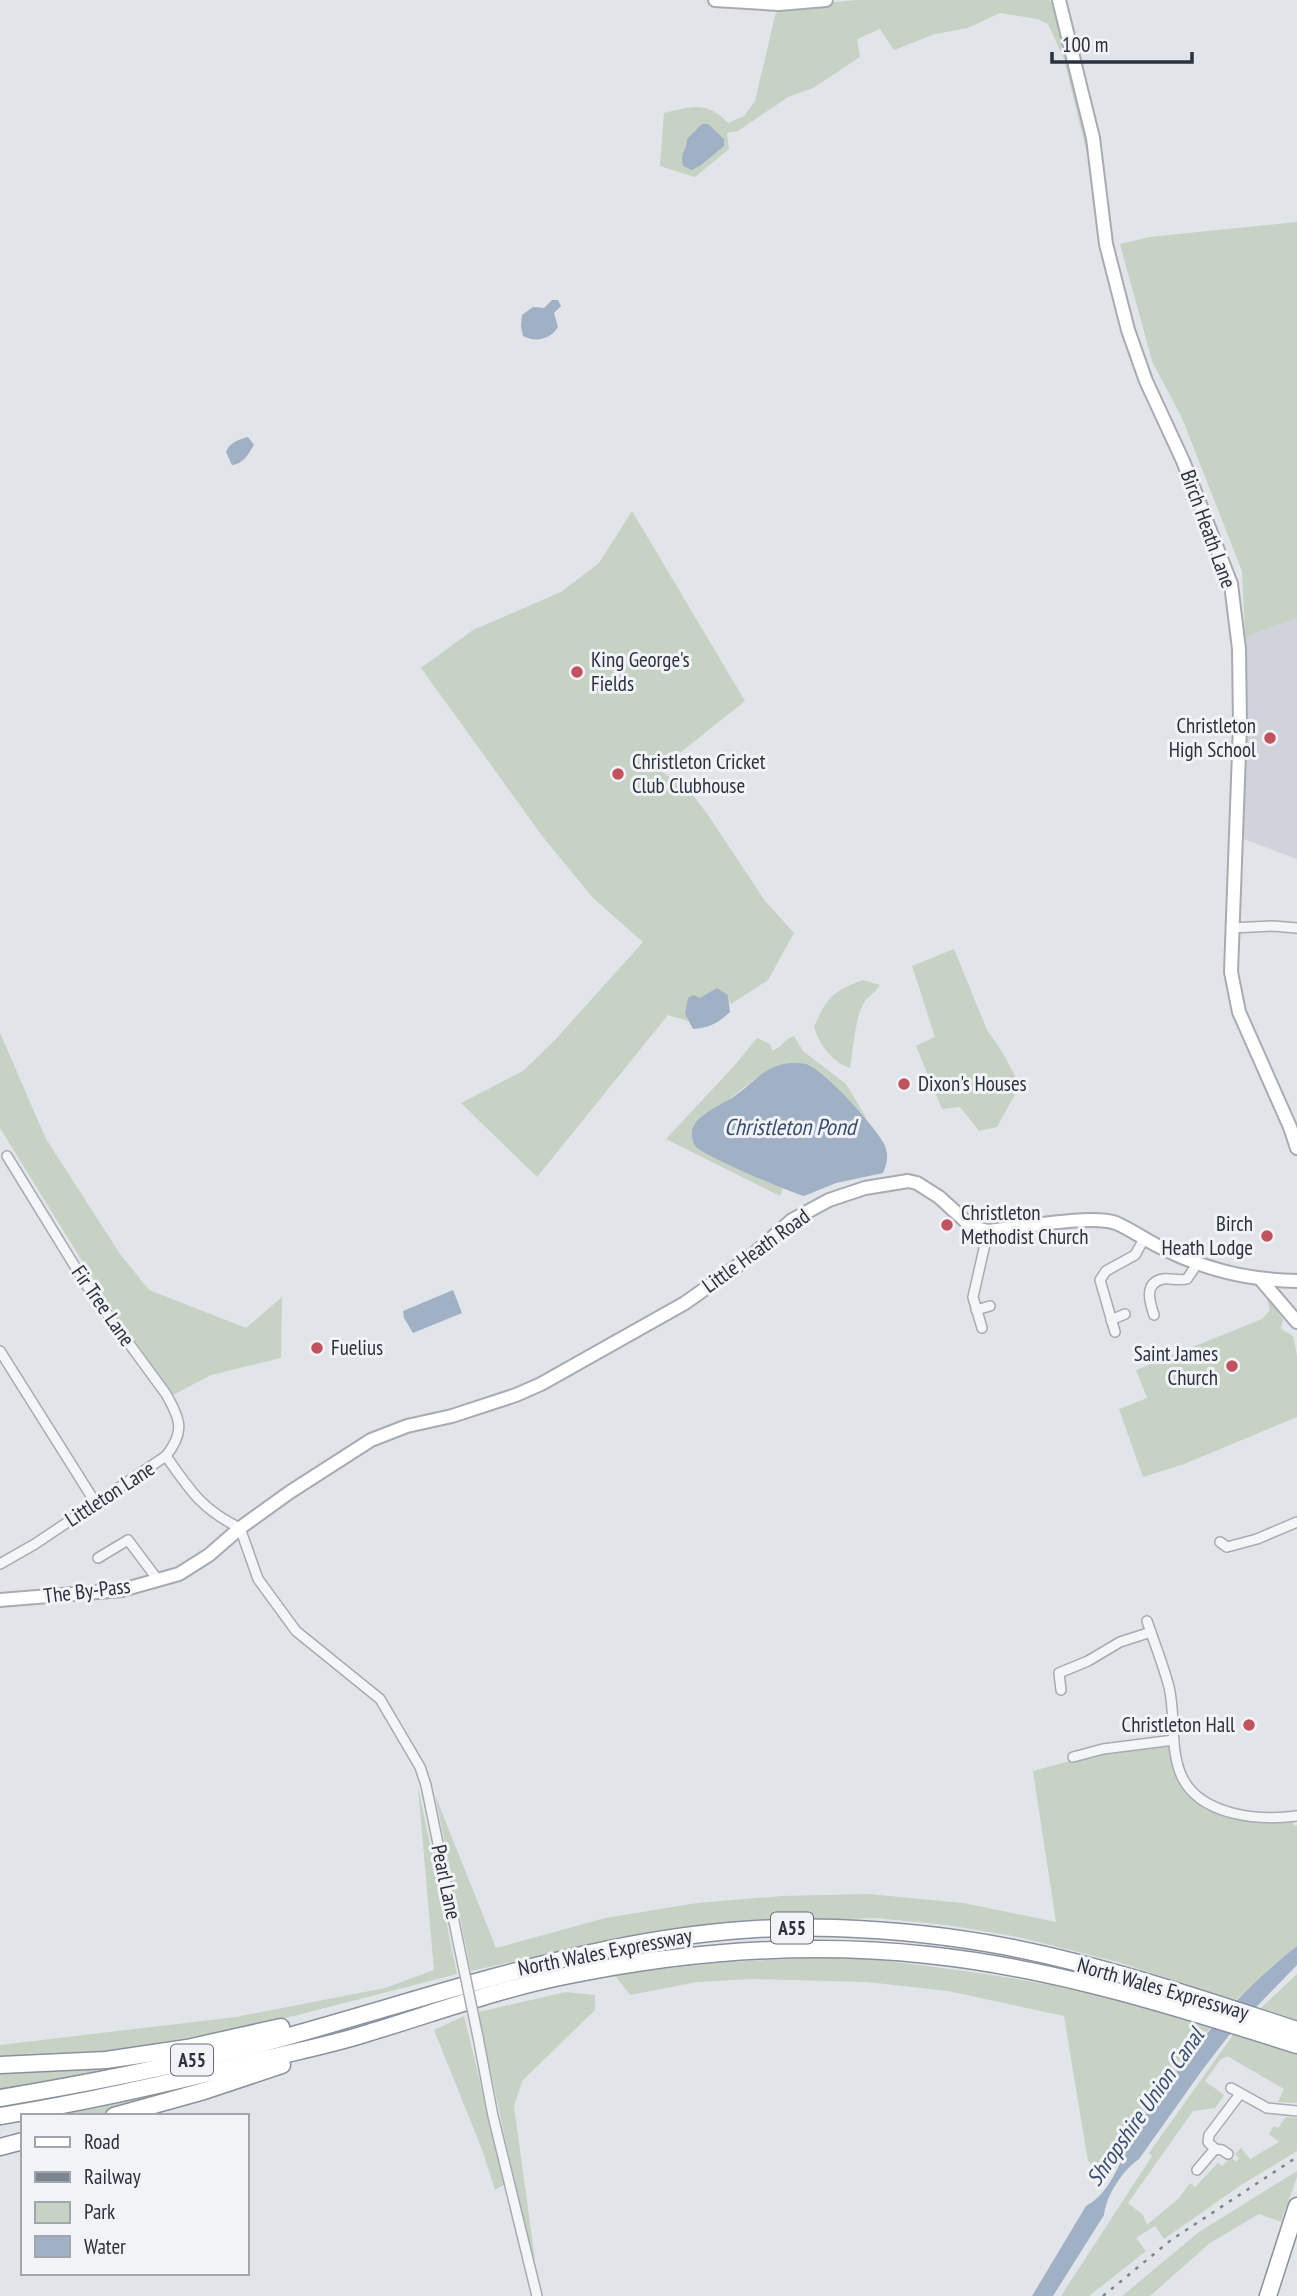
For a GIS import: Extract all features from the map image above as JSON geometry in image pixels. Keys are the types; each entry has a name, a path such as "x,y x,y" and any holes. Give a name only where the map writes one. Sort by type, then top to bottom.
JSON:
{"highway":[{"name":"North Wales Expressway","path":"0,2098 144,2072 250,2046 567,1957 639,1942 763,1929 833,1927 926,1933 1009,1947 1108,1971 1204,2000 1297,2045"},
{"name":"North Wales Expressway","path":"0,2116 184,2080 370,2033 432,2011 567,1975 702,1954 838,1949 929,1955 1013,1968 1104,1988 1193,2013 1264,2027 1297,2029"},
{"path":"0,2065 106,2060 174,2050 320,2018 380,2009"},
{"path":"121,2114 204,2091 370,2033"},
{"path":"0,2147 21,2142"},
{"path":"1268,2296 1297,2206"}],"street":[{"path":"715,0 779,4 826,0"},
{"name":"Birch Heath Lane","path":"1059,0 1093,138 1106,244 1128,330 1146,382 1183,461 1231,584 1239,649 1240,724 1231,972 1239,1012 1297,1148"},
{"path":"1231,928 1297,928"},
{"name":"Fir Tree Lane","path":"7,1156 87,1286 175,1410 179,1425 178,1441 166,1457"},
{"name":"Little Heath Road","path":"240,1528 370,1440 408,1426 452,1416 516,1395 594,1356 685,1303 754,1254 792,1220 829,1200 865,1188 908,1181 932,1192 972,1227 988,1231"},
{"path":"982,1328 973,1297 988,1231 1098,1219 1116,1223 1197,1264 1262,1280 1297,1281"},
{"path":"1115,1332 1100,1280 1106,1271 1135,1255 1144,1239"},
{"path":"1154,1315 1149,1299 1149,1291 1153,1285 1164,1279 1187,1279 1197,1264"},
{"path":"1262,1280 1297,1322"},
{"path":"976,1310 990,1306"},
{"path":"1111,1320 1125,1314"},
{"path":"0,1351 95,1502"},
{"name":"Littleton Lane","path":"0,1564 35,1544 166,1457 195,1497 220,1518 240,1528"},
{"path":"1220,1542 1227,1547 1247,1542 1297,1522"},
{"name":"The By-Pass","path":"0,1600 122,1590 179,1574 209,1555 240,1528"},
{"name":"Pearl Lane","path":"240,1528 258,1579 285,1618 380,1699 420,1767 493,2116 537,2296"},
{"path":"98,1558 128,1540 158,1580"},
{"path":"1147,1620 1169,1688 1174,1740 1182,1776 1200,1797 1213,1805 1265,1818 1297,1816"},
{"path":"1061,1690 1059,1673 1088,1661 1120,1642 1151,1632"},
{"path":"1073,1757 1103,1749 1174,1740"},
{"path":"1231,2088 1268,2108 1297,2111"},
{"path":"1228,2154 1215,2149 1208,2143 1208,2138 1240,2094"},
{"path":"1197,2170 1215,2149"}],"shaded area":[{"name":"Christleton High School","path":"1297,618 1297,859 1241,838 1245,637"}],"green space":[{"path":"857,0 1049,0 1055,5 1079,96 1097,195 1064,59 1048,24 1037,19 1000,13 968,28 935,34 894,50 880,29 857,39 860,57 813,88 788,97 738,131 727,133 729,149 695,177 660,166 664,113 691,107 705,108 728,123 744,116 755,101 777,8"},
{"path":"1297,222 1297,618 1245,637 1242,571 1182,418 1152,361 1120,244 1150,237"},
{"path":"632,511 745,701 657,769 688,789 765,901 794,933 768,980 731,1004 728,995 685,1013 688,1021 668,1015 537,1177 461,1103 523,1071 555,1040 643,942 593,898 543,837 421,668 473,630 561,592 599,563"},
{"path":"954,949 987,1030 1020,1085 997,1127 979,1131 960,1107 942,1109 916,1046 935,1037 912,966"},
{"path":"863,980 880,985 862,1007 850,1068 827,1052 814,1027 832,996"},
{"path":"0,1033 46,1139 120,1254 149,1290 246,1328 282,1297 281,1358 211,1375 173,1395 108,1303 0,1128"},
{"path":"794,1036 803,1051 846,1084 867,1119 843,1096 756,1078 718,1108 705,1113 694,1124 691,1132 693,1142 728,1164 783,1188 780,1196 666,1139 757,1038 770,1044 772,1050"},
{"path":"1266,1296 1283,1319 1281,1329 1293,1336 1297,1356 1297,1417 1184,1464 1143,1477 1119,1409 1147,1398 1136,1370 1262,1319 1270,1310"},
{"path":"1158,1746 1171,1749 1177,1777 1186,1791 1212,1810 1244,1820 1293,1822 1294,1826 1297,1825 1297,1946 1236,2000 1118,1962 1018,1937 947,1925 876,1918 749,1922 622,1937 471,1971 435,1795 496,1948 605,1918 697,1903 782,1896 868,1894 963,1903 1056,1922 1033,1771 1103,1752"},
{"path":"418,1787 457,1974 259,2025 112,2051 0,2057 0,2045 236,2017 385,1988 434,1970"},
{"path":"844,1956 973,1972 1050,1985 1111,1999 1210,2028 1104,2173 1088,2161 1064,2016 948,1991 867,1982 751,1979 697,1982 630,1995 614,1974 728,1962"},
{"path":"1297,1974 1297,2020 1261,2008"},
{"path":"566,1992 595,1995 595,2010 522,2081 514,2106 535,2260 527,2240 478,2012"},
{"path":"464,2016 505,2184 495,2190 483,2152 434,2030"},
{"path":"1233,2035 1297,2054 1297,2103 1278,2102 1284,2089 1227,2056 1220,2060 1205,2081 1224,2095 1223,2097 1215,2108 1193,2111 1128,2203 1143,2215 1147,2225 1179,2198 1190,2183 1195,2187 1218,2163 1222,2166 1231,2157 1236,2162 1239,2158 1235,2154 1241,2148 1250,2159 1279,2142 1269,2134 1274,2126 1278,2128 1286,2117 1297,2118 1297,2151 1241,2185 1164,2239 1155,2226 1136,2238 1146,2251 1089,2296 1061,2296 1152,2156 1149,2153"},
{"path":"160,2057 154,2064 0,2091 0,2072"},
{"path":"198,2082 200,2087 99,2114 54,2114"},
{"path":"1297,2171 1281,2222 1259,2214 1210,2243 1150,2296 1122,2296 1199,2232"}],"water":[{"path":"702,124 708,124 724,139 724,146 692,170 683,166 683,153 687,139"},
{"path":"552,300 558,300 561,306 554,313 558,327 555,331 538,339 523,336 522,315 533,307 544,308"},
{"path":"248,437 254,445 243,461 232,465 226,452 235,442"},
{"path":"717,988 728,995 730,1012 713,1024 693,1029 685,1014 688,998 693,995 700,998"},
{"name":"Christleton Pond","path":"790,1063 806,1064 825,1077 869,1123 883,1142 887,1153 883,1173 836,1183 804,1196 714,1158 696,1147 692,1132 701,1117 773,1067"},
{"path":"453,1290 462,1313 413,1333 403,1311"},
{"path":"1297,1946 1297,1965 1230,2034 1139,2159 1116,2184 1104,2215 1053,2296 1032,2296 1086,2206 1109,2184 1141,2122 1183,2064 1244,1993"}],"railway":[{"path":"1103,2296 1171,2240 1297,2157"}],"place":[{"name":"King George's Fields","path":"577,672"},
{"name":"Christleton High School","path":"1270,738"},
{"name":"Christleton Cricket Club Clubhouse","path":"618,774"},
{"name":"Dixon's Houses","path":"904,1084"},
{"name":"Christleton Methodist Church","path":"947,1225"},
{"name":"Birch Heath Lodge","path":"1267,1236"},
{"name":"Fuelius","path":"317,1348"},
{"name":"Saint James Church","path":"1232,1366"},
{"name":"Christleton Hall","path":"1249,1725"}],"water label":[{"name":"Shropshire Union Canal","path":"1145,2107"}]}
